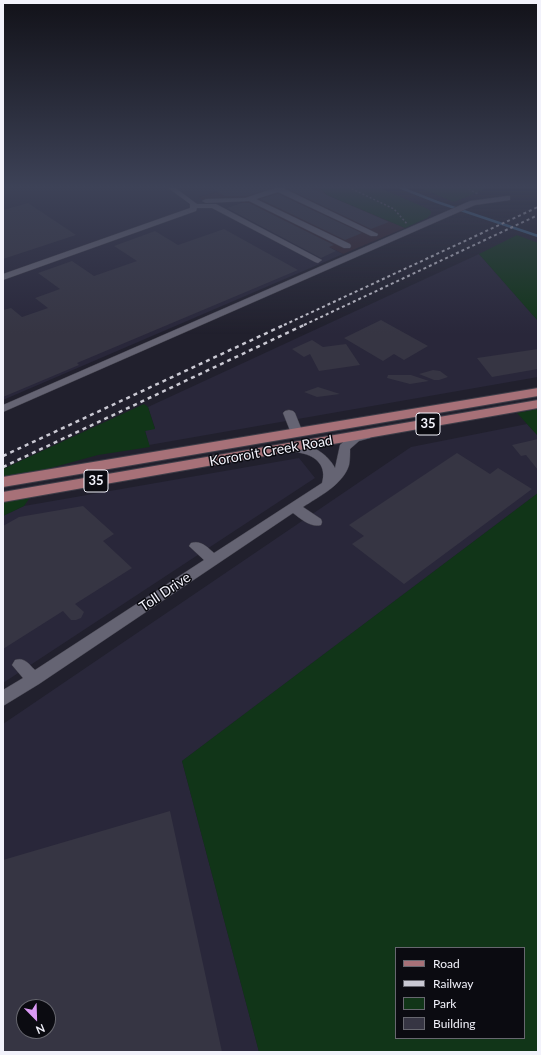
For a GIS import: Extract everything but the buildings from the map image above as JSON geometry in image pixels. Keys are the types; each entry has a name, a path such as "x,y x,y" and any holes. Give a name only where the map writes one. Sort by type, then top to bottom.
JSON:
{"main road":[{"name":"Kororoit Creek Road","path":"3,498 187,459 298,433 538,392"},
{"name":"Kororoit Creek Road","path":"3,482 288,448 538,404"}],"street":[{"path":"3,277 120,236"},
{"path":"272,236 318,260"},
{"path":"327,236 347,246"},
{"path":"3,409 395,236"},
{"path":"288,413 298,433"},
{"name":"Toll Drive","path":"3,699 327,485 340,471 343,464 343,452 348,443 355,438 374,433"},
{"path":"288,448 304,448 322,458 327,464 330,474 327,485"},
{"path":"293,507 316,522"},
{"path":"196,546 213,560"},
{"path":"20,665 34,679"}],"shaded area":[{"path":"3,236 308,236 343,254 3,400"},
{"path":"308,236 385,236 343,254"},
{"path":"479,254 538,321 538,377 149,445 145,430 155,428 148,407"},
{"path":"527,424 538,436 538,493 182,761 259,1052 3,1052 3,724 411,447"},
{"path":"299,458 315,478 3,683 3,516 24,506"}],"green space":[{"path":"515,236 520,236 538,243 538,321 479,254"},
{"path":"144,404 148,407 155,429 145,431 150,447 98,455 47,469 3,476 3,469"},
{"path":"538,409 538,436 517,413"},
{"path":"538,493 538,1052 259,1052 182,761"},
{"path":"31,496 24,506 3,516 3,501"}],"railway":[{"path":"284,325 475,236"},
{"path":"304,325 493,236"},
{"path":"3,456 286,324"},
{"path":"3,467 306,324"}]}
